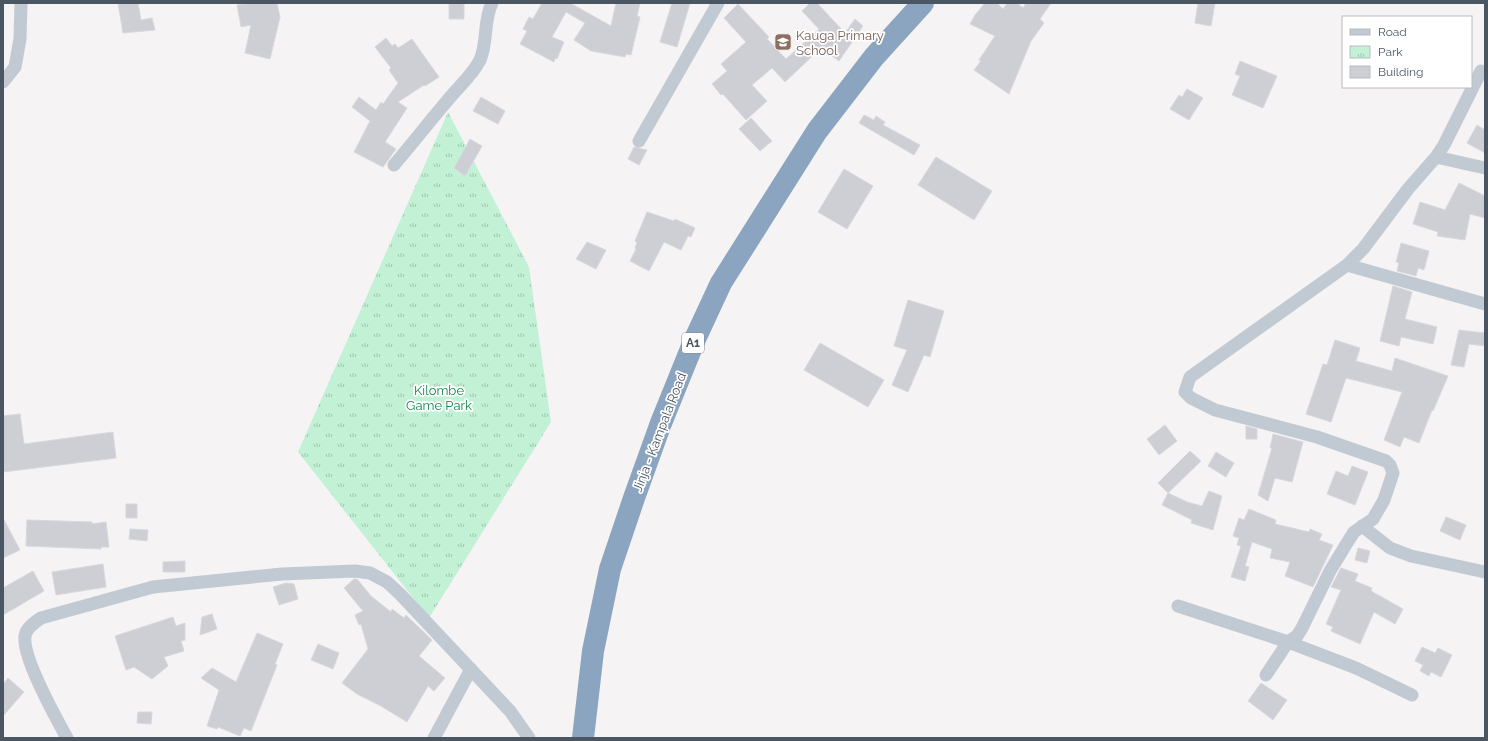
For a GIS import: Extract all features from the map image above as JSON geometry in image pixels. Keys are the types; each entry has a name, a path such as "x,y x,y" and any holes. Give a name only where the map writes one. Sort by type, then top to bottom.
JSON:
{"highway":[{"name":"Jinja - Kampala Road","path":"583,738 594,651 610,569 661,423 695,339 718,290 817,131 874,57 923,3"}],"street":[{"path":"3,82 15,67 20,39 21,3"},
{"path":"394,165 448,99 470,76 479,62 483,52 485,25 492,3"},
{"path":"639,141 718,3"},
{"path":"1266,675 1288,642 1296,636 1302,628 1330,571 1354,532 1373,519 1384,500 1393,472 1390,465 1386,461 1317,437 1215,410 1191,398 1186,392 1190,377 1347,265 1362,249 1408,189 1436,157 1444,145 1481,71"},
{"path":"1436,157 1485,168"},
{"path":"1347,265 1485,304"},
{"path":"1362,526 1390,548 1412,556 1485,572"},
{"path":"67,738 44,697 26,647 25,635 30,627 41,618 153,587 282,574 354,571 370,573 391,586 472,669 510,711 529,738"},
{"path":"1178,606 1288,642 1356,668 1412,695"},
{"path":"434,738 472,669"}],"green space":[{"name":"Kilombe Game Park","path":"448,112 529,267 551,422 429,618 298,452"}],"building":[{"path":"118,3 138,3 141,20 152,18 155,30 123,33"},
{"path":"251,3 277,3 280,17 270,59 245,53 251,25 241,27 237,5"},
{"path":"449,3 464,3 464,19 449,19"},
{"path":"542,3 570,3 611,26 616,3 640,3 637,16 640,17 631,55 626,54 625,57 591,51 574,40 585,23 566,12 552,37 564,42 557,59 555,58 554,62 520,44 527,31 523,29 529,17 533,19"},
{"path":"672,3 690,3 677,47 660,42"},
{"path":"810,3 817,3 845,33 855,19 863,26 839,61 821,48 785,82 772,68 752,85 767,101 746,120 712,84 727,71 721,64 746,42 724,18 738,4 769,37 767,39 786,59 819,29 802,11"},
{"path":"985,3 997,3 1003,9 1007,3 1017,3 1023,8 1026,3 1051,3 1040,19 1044,23 1031,41 1009,94 974,70 981,61 979,60 995,36 970,24"},
{"path":"1198,3 1215,3 1211,26 1195,23"},
{"path":"386,38 392,46 395,44 398,48 412,39 439,77 398,102 407,108 385,142 396,149 383,167 354,152 370,121 352,107 359,97 376,110 381,102 383,104 398,83 389,70 391,68 375,47"},
{"path":"1240,61 1277,76 1263,108 1232,95 1240,76 1235,74"},
{"path":"1187,89 1203,98 1189,120 1170,109 1179,95 1182,97"},
{"path":"481,97 505,111 498,124 473,111"},
{"path":"864,115 874,120 876,116 885,122 883,125 920,145 914,155 859,123"},
{"path":"751,118 772,141 760,151 739,129"},
{"path":"1477,125 1485,130 1485,153 1467,143"},
{"path":"470,139 482,146 465,176 454,168"},
{"path":"634,147 647,150 639,165 628,159"},
{"path":"936,157 992,191 974,220 918,185"},
{"path":"844,169 873,186 847,229 818,212"},
{"path":"1459,183 1485,196 1485,218 1470,214 1465,240 1437,236 1438,232 1413,224 1420,202 1445,210"},
{"path":"647,212 674,221 675,219 695,228 691,237 688,236 681,250 664,242 649,271 630,261 636,249 637,242 635,241"},
{"path":"587,242 606,250 596,269 576,259"},
{"path":"1401,243 1429,251 1424,270 1418,268 1416,276 1397,271 1399,263 1396,262"},
{"path":"1393,286 1412,292 1405,319 1437,327 1433,344 1401,337 1399,346 1380,341"},
{"path":"908,300 944,311 930,357 924,355 908,392 892,385 907,350 894,346"},
{"path":"1459,330 1485,333 1485,346 1469,344 1464,367 1451,365"},
{"path":"1335,340 1360,348 1356,361 1392,371 1395,358 1448,376 1419,443 1404,437 1400,447 1384,440 1402,392 1346,378 1331,422 1306,414 1323,364 1327,365"},
{"path":"820,343 884,380 868,407 804,370"},
{"path":"20,414 24,444 113,432 116,458 3,472 3,416"},
{"path":"1165,425 1177,441 1159,455 1147,439"},
{"path":"1246,426 1257,429 1257,439 1246,439"},
{"path":"1273,434 1303,442 1292,482 1275,478 1268,501 1258,495 1272,448 1270,448"},
{"path":"1190,451 1201,461 1168,493 1158,483"},
{"path":"1216,452 1234,463 1226,477 1208,466"},
{"path":"1352,466 1368,472 1355,505 1327,494 1336,471 1348,476"},
{"path":"1209,491 1222,496 1213,530 1191,523 1192,520 1162,505 1168,493 1187,502 1202,506"},
{"path":"126,504 137,504 137,518 126,518"},
{"path":"1249,509 1276,520 1275,524 1309,532 1310,529 1322,534 1319,540 1333,545 1313,587 1285,576 1290,562 1270,558 1272,549 1252,542 1245,566 1249,567 1245,581 1231,577 1241,546 1237,545 1239,538 1233,536 1239,518 1244,520"},
{"path":"1446,517 1466,525 1460,540 1440,531"},
{"path":"3,518 20,550 3,558"},
{"path":"27,520 92,522 92,524 106,522 109,547 101,547 101,549 26,546"},
{"path":"130,529 148,530 147,541 129,539"},
{"path":"1358,548 1370,551 1367,563 1355,560"},
{"path":"185,561 185,572 163,572 163,562"},
{"path":"103,564 106,587 56,595 52,572"},
{"path":"1341,568 1358,574 1355,581 1372,588 1371,591 1403,609 1395,624 1374,612 1360,644 1331,631 1333,627 1326,624 1341,590 1331,587"},
{"path":"33,571 44,591 3,615 3,588"},
{"path":"354,579 357,579 371,596 391,612 392,609 404,618 406,615 432,640 419,656 445,678 434,691 428,686 407,722 381,706 357,694 342,683 368,649 361,624 359,625 355,615 363,611 344,588"},
{"path":"286,583 294,584 298,599 279,605 273,587"},
{"path":"212,614 217,629 200,635 202,617"},
{"path":"173,617 176,626 185,623 185,640 181,641 184,651 164,657 168,666 152,679 134,667 126,670 115,636"},
{"path":"257,633 283,644 275,664 277,665 251,731 244,728 240,736 218,727 217,729 207,726 219,690 201,678 212,668 236,682"},
{"path":"318,644 339,653 333,669 311,660"},
{"path":"1422,647 1435,653 1438,648 1452,655 1441,677 1431,672 1429,676 1420,671 1423,665 1415,661"},
{"path":"8,678 24,692 3,716 3,684"},
{"path":"1261,683 1287,700 1273,720 1248,701"},
{"path":"138,712 152,712 151,724 137,723"}],"place":[{"name":"Kauga Primary School","path":"783,42"}]}
